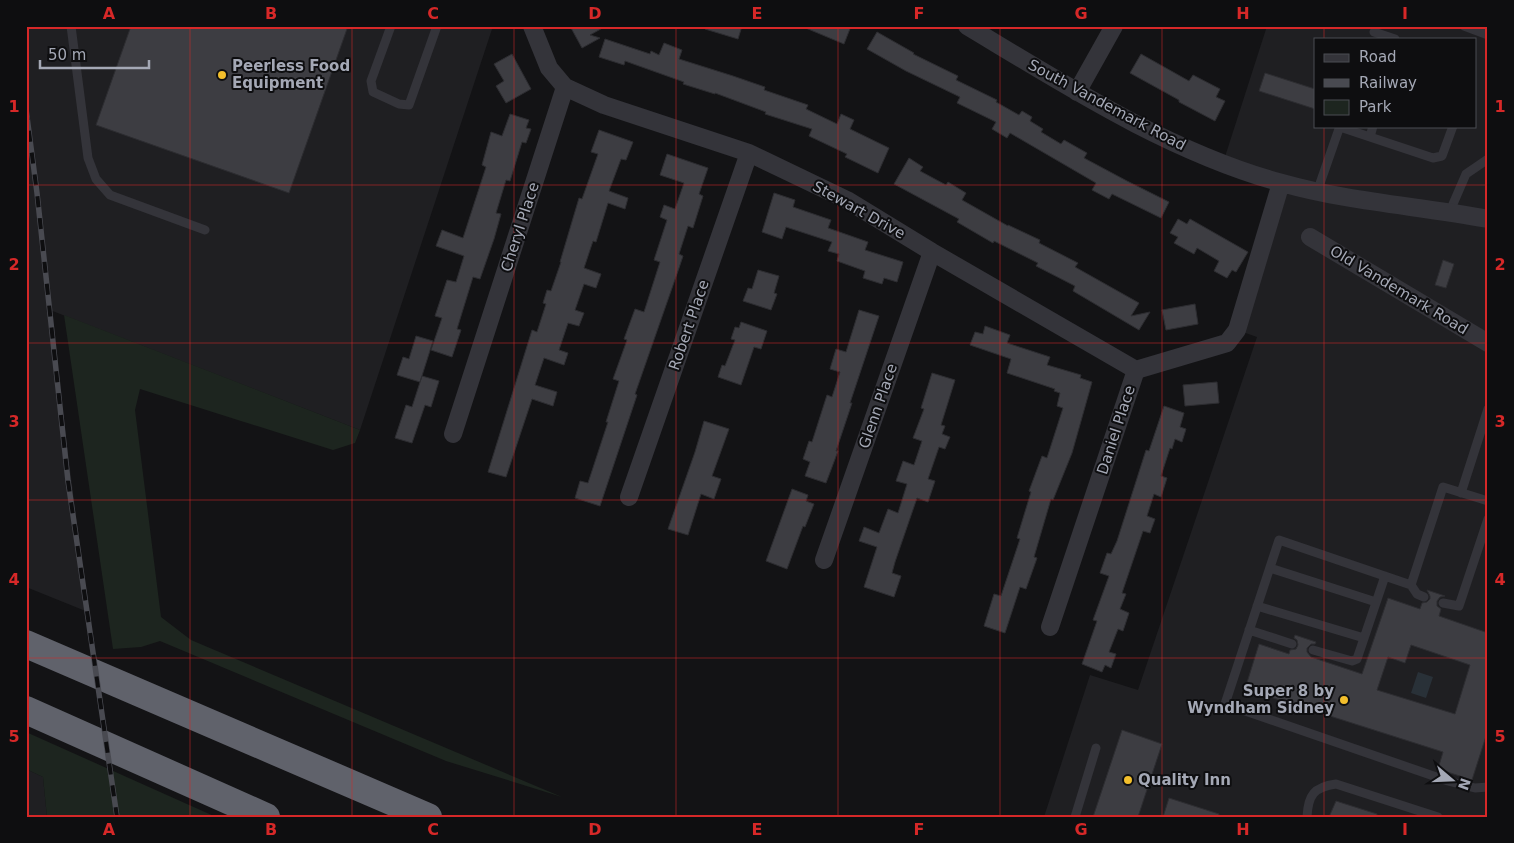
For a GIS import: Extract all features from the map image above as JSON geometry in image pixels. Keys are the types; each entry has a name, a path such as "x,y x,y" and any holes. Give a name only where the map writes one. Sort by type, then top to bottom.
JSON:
{"highway":[{"path":"38,649 428,817"},
{"path":"26,710 266,817"}],"street":[{"path":"532,26 549,68 565,87"},
{"name":"South Vandemark Road","path":"967,26 1076,92 1208,157 1281,183 1339,197 1450,211 1488,219"},
{"path":"1076,92 1114,26"},
{"name":"Stewart Drive","path":"565,87 604,105 749,153 847,200 932,252 1136,370"},
{"name":"Cheryl Place","path":"453,434 565,87"},
{"name":"Robert Place","path":"629,497 749,153"},
{"name":"Daniel Place","path":"1050,627 1136,370 1227,343 1237,330 1281,183"},
{"name":"Old Vandemark Road","path":"1310,237 1488,343"},
{"name":"Glenn Place","path":"824,560 932,252"}],"lane":[{"path":"71,26 88,158 96,179 110,194 205,230"},
{"path":"391,26 372,81 373,92 398,104 409,105 437,26"},
{"path":"1464,26 1488,35"},
{"path":"1374,32 1392,38"},
{"path":"1317,192 1340,128"},
{"path":"1343,128 1433,158 1442,156 1452,128"},
{"path":"1370,137 1372,128"},
{"path":"1450,211 1466,174 1488,159"},
{"path":"1461,493 1488,408"},
{"path":"1411,585 1443,487 1488,501"},
{"path":"1443,604 1459,606 1488,519"},
{"path":"1424,597 1417,594 1411,585 1279,540 1225,704 1448,781 1475,788 1488,787"},
{"path":"1270,568 1376,602"},
{"path":"1314,650 1352,661 1357,659 1386,576"},
{"path":"1257,606 1364,638"},
{"path":"1250,630 1292,644"},
{"path":"1076,817 1096,748"},
{"path":"1307,817 1308,804 1314,792 1322,786 1336,784 1435,816"}],"shaded area":[{"path":"26,26 493,26 360,430 50,310 88,612 26,587"},
{"path":"1267,26 1488,26 1488,817 1044,817 1090,675 1138,690 1257,337 1237,330 1281,183 1223,163"},
{"path":"1418,672 1433,677 1426,698 1411,693"},
{"path":"26,769 43,777 47,817 26,817"}],"green space":[{"path":"64,315 360,430 355,443 333,450 140,389 135,410 161,617 191,640 562,797 446,761 160,641 141,647 113,649"},
{"path":"26,732 216,817 47,817 43,777 26,769"}],"building":[{"name":"Peerless Food Equipment","path":"131,26 348,26 289,193 96,125"},
{"path":"570,26 606,26 590,35 600,38 582,48"},
{"path":"705,26 742,26 738,39 705,29"},
{"path":"801,26 851,26 844,44"},
{"path":"877,32 913,54 958,76 956,80 997,100 996,102 1019,115 1022,111 1032,117 1030,121 1043,129 1041,132 1061,144 1064,140 1087,153 1084,158 1169,202 1161,218 1112,194 1109,199 1092,190 1096,183 1010,133 1007,138 992,129 996,122 957,103 960,97 906,71 867,49"},
{"path":"605,39 650,54 651,51 659,55 664,43 682,50 679,59 765,87 764,90 808,105 806,109 837,124 841,114 854,120 850,129 889,148 878,173 845,157 847,154 809,136 812,129 765,114 766,112 715,93 683,84 684,82 625,61 624,65 599,57"},
{"path":"512,54 531,89 506,103 496,86 504,81 494,64"},
{"path":"1141,54 1189,81 1193,75 1220,89 1216,97 1225,101 1215,121 1130,73"},
{"path":"1265,73 1314,89 1314,109 1259,91"},
{"path":"510,114 529,120 526,128 531,129 526,143 522,142 510,181 506,180 496,213 501,214 494,239 480,279 473,277 457,329 461,330 452,357 431,350 442,318 435,316 447,280 456,282 464,256 436,246 442,230 463,238 486,167 482,165 491,132 502,136"},
{"path":"599,130 633,142 626,160 621,159 609,191 628,198 625,209 608,203 596,242 593,241 584,268 601,274 596,288 584,284 575,310 584,313 579,326 568,323 559,350 568,353 564,365 544,358 535,385 557,392 553,406 532,399 506,477 488,472 532,330 537,332 546,304 543,303 547,290 551,291 579,198 582,199 598,154 591,152"},
{"path":"667,154 708,168 699,194 703,196 693,228 688,226 679,254 683,256 635,394 637,395 600,506 575,498 580,481 588,483 608,422 606,422 619,381 613,379 627,340 624,339 635,309 644,312 660,262 654,260 667,220 660,217 664,205 675,209 684,183 660,175"},
{"path":"909,158 923,167 920,171 946,185 948,182 966,193 962,200 1008,226 1040,240 1039,243 1078,263 1075,267 1139,303 1131,316 1150,312 1139,330 1073,291 1075,286 1036,266 1038,263 994,241 993,243 957,222 959,219 894,184"},
{"path":"774,193 795,200 793,207 831,220 828,228 868,242 865,250 903,262 897,282 884,278 882,284 863,278 865,271 837,261 839,254 828,251 832,242 786,227 782,239 762,232"},
{"path":"1178,219 1187,224 1190,219 1248,252 1236,272 1232,270 1227,278 1214,271 1219,261 1197,248 1194,254 1174,243 1178,237 1170,233"},
{"path":"1443,260 1454,264 1446,288 1435,285"},
{"path":"758,270 779,276 774,293 777,294 771,310 743,301 748,288 752,289"},
{"path":"1195,304 1198,324 1166,330 1162,310"},
{"path":"859,310 879,316 850,403 852,403 836,451 838,451 826,483 805,476 810,462 803,459 809,441 812,442 827,395 832,397 840,372 830,369 836,349 846,352"},
{"path":"741,322 767,331 761,349 754,347 741,385 718,377 722,365 725,366 735,340 731,339 735,327 739,328"},
{"path":"985,326 1010,335 1007,343 1050,357 1047,365 1081,375 1080,378 1092,382 1072,453 1053,500 1051,499 1034,557 1037,558 1026,589 1020,587 1005,633 984,626 994,594 1001,596 1020,539 1017,538 1031,492 1029,491 1042,456 1047,458 1063,408 1057,406 1060,393 1054,391 1055,389 1007,373 1011,359 970,345 975,332 983,334"},
{"path":"416,336 433,341 420,382 397,375 403,357 409,359"},
{"path":"932,373 955,380 941,425 945,426 942,434 950,437 945,449 939,447 928,479 935,481 928,502 917,498 892,573 901,576 894,597 864,587 877,547 859,541 864,527 879,533 888,509 898,513 907,484 896,481 903,461 914,465 922,441 913,438 924,409 921,408"},
{"path":"422,376 439,381 431,407 425,405 412,443 395,438 406,405 412,407"},
{"path":"1217,382 1219,403 1185,406 1183,385"},
{"path":"1164,406 1184,413 1180,427 1186,429 1182,442 1175,439 1172,449 1170,448 1161,476 1167,478 1161,497 1154,494 1147,516 1155,519 1150,533 1143,531 1122,593 1126,594 1120,609 1129,613 1123,631 1118,629 1109,652 1116,654 1111,668 1105,665 1102,672 1082,664 1097,621 1093,620 1109,576 1100,573 1107,553 1111,554 1117,541 1146,450 1149,451"},
{"path":"704,421 729,429 712,476 721,479 714,499 701,494 688,535 668,529"},
{"path":"792,489 808,495 806,501 814,504 805,527 803,526 787,569 766,561"},
{"path":"1427,590 1445,596 1440,597 1437,601 1437,606 1441,609 1439,616 1488,633 1488,730 1472,780 1438,769 1443,752 1245,689 1259,644 1289,654 1290,650 1296,649 1298,645 1297,640 1294,638 1295,635 1316,642 1307,648 1307,652 1311,657 1362,674 1388,598 1420,609 1422,603 1427,602 1430,596","holes":["1411,645 1470,665 1455,714 1377,690 1388,657 1405,663"]},
{"name":"Quality Inn","path":"1122,730 1162,744 1138,817 1093,817"},
{"name":"Quality Inn","path":"1169,798 1219,814 1219,817 1163,817"},
{"path":"1336,801 1377,814 1377,817 1329,817"}],"railway":[{"path":"26,109 37,193 68,481 117,817"}],"place":[{"name":"Peerless Food Equipment","path":"222,75"},
{"name":"Super 8 by Wyndham Sidney","path":"1344,700"},
{"name":"Quality Inn","path":"1128,780"}]}
